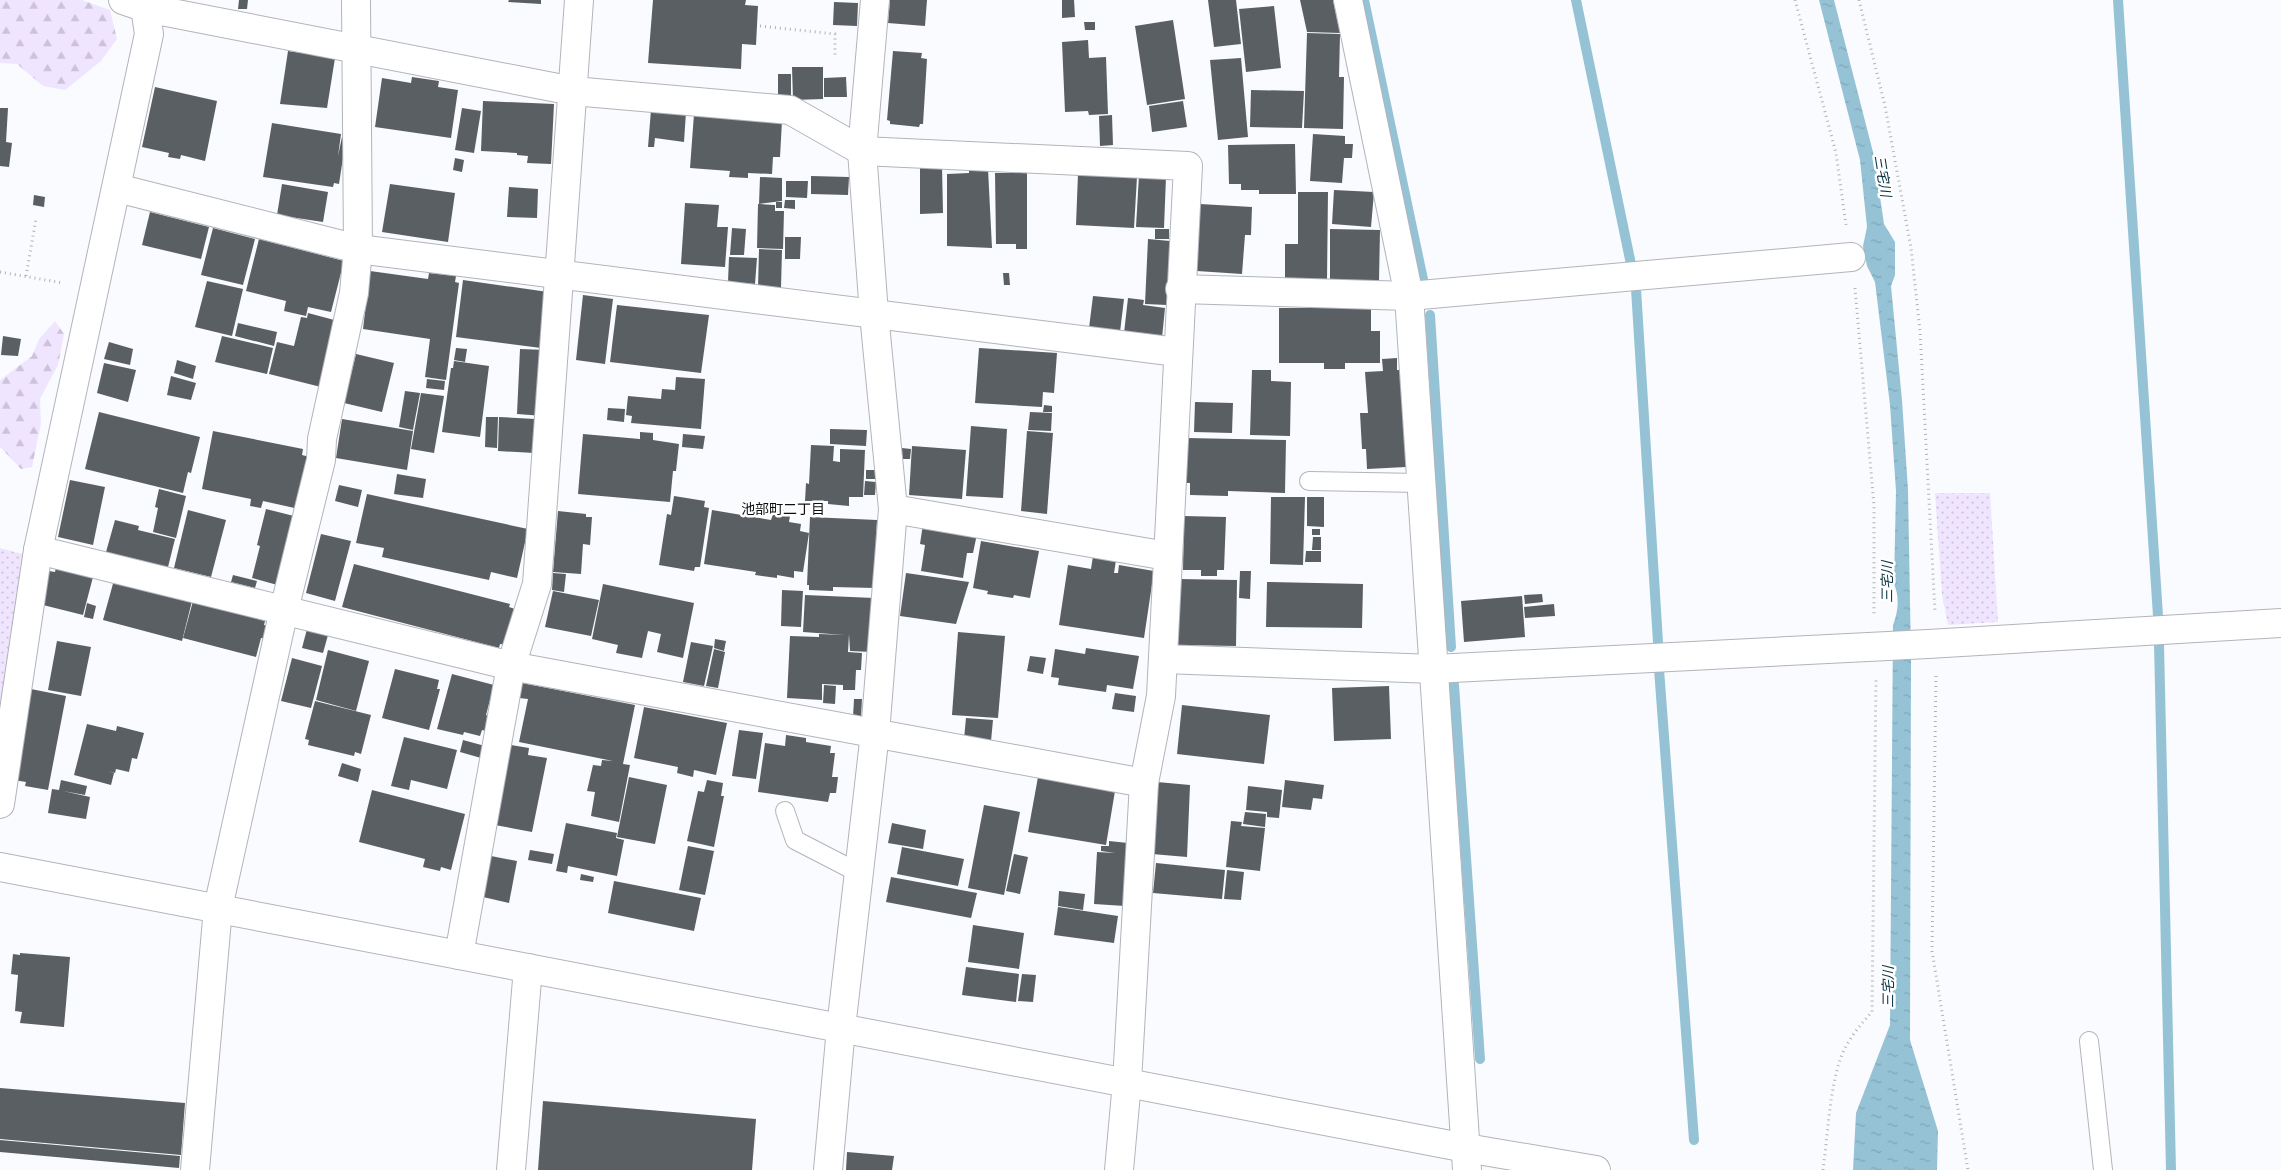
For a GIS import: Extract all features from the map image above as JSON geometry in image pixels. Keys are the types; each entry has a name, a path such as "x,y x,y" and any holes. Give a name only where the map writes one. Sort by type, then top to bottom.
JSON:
{"street":[{"path":"195,1170 218,908 284,610 321,460 322,439 354,293 358,250 356,0"},
{"path":"459,955 511,666 537,584 561,275 579,0"},
{"path":"828,1170 841,1028 875,733 893,509 874,314 862,151 875,0"},
{"path":"1348,0 1409,296 1467,1159"},
{"path":"138,3 573,92 790,110 862,151 1188,166 1180,289 1161,696 1144,783 1127,1082 1119,1170"},
{"path":"0,804 38,550 149,34 138,3"},
{"path":"116,188 358,250 1177,352"},
{"path":"1180,289 1409,296 1851,256"},
{"path":"893,509 1167,556"},
{"path":"38,550 511,666 1144,783"},
{"path":"1163,659 1434,669 1932,644 2281,623"},
{"path":"0,867 1127,1082 1467,1159 1530,1170"},
{"path":"511,1170 528,968"},
{"path":"1467,1159 1596,1170"}],"lane":[{"path":"1309,482 1421,483"},
{"path":"785,811 795,840 859,873"},
{"path":"2089,1041 2103,1170"}],"path":[{"path":"1795,0 1836,153 1851,256 1862,355 1874,506 1876,674 1872,1012 1858,1026 1840,1059 1823,1170"},
{"path":"1859,0 1885,106 1911,248 1920,330 1932,644 1932,951 1968,1170"},
{"path":"760,26 835,34 835,60"},
{"path":"26,276 36,220"},
{"path":"0,272 95,288"}],"green space":[{"path":"0,0 82,0 110,10 117,39 101,61 65,90 43,86 17,64 0,63"},
{"path":"55,321 64,334 58,365 40,399 41,423 32,467 21,469 0,447 0,380 32,356 39,339"},
{"path":"1935,493 1990,493 1998,622 1948,625 1942,595"},
{"path":"0,548 27,555 0,719"}],"water":[{"path":"1819,0 1834,0 1874,156 1884,224 1895,242 1895,275 1891,286 1908,490 1911,657 1910,1040 1938,1131 1937,1170 1853,1170 1856,1113 1890,1025 1893,625 1898,605 1894,584 1896,491 1890,405 1875,282 1867,266 1863,246 1867,227 1860,160"}],"building":[{"path":"239,0 248,0 247,9 238,9"},
{"path":"509,0 541,0 541,4 508,2"},
{"path":"653,0 746,0 745,5 758,6 756,45 742,44 741,69 648,63"},
{"path":"890,0 927,0 925,26 888,23"},
{"path":"1062,0 1074,0 1075,17 1062,18"},
{"path":"1208,0 1236,0 1241,44 1214,47"},
{"path":"1300,0 1333,0 1340,33 1307,32"},
{"path":"834,2 858,3 857,26 833,25"},
{"path":"1274,6 1281,68 1246,72 1239,9"},
{"path":"1173,20 1185,99 1147,105 1135,26"},
{"path":"1084,22 1095,22 1095,30 1085,30"},
{"path":"1307,33 1340,34 1339,77 1344,77 1343,129 1304,128"},
{"path":"1088,40 1089,58 1106,57 1108,114 1089,115 1088,111 1065,112 1062,42"},
{"path":"288,51 335,58 327,108 280,104"},
{"path":"893,51 922,53 921,58 927,59 923,124 920,124 919,127 890,124 890,121 887,120"},
{"path":"1241,58 1248,137 1218,140 1210,60"},
{"path":"792,67 823,67 823,99 793,100"},
{"path":"778,74 791,74 791,97 778,97"},
{"path":"412,77 439,81 438,87 458,90 451,138 375,127 382,78 411,83"},
{"path":"846,77 847,97 824,97 824,78"},
{"path":"155,87 217,101 205,161 181,155 180,159 168,157 169,153 142,147"},
{"path":"1251,90 1304,91 1302,128 1250,127"},
{"path":"483,101 554,104 551,164 527,163 528,156 517,155 517,153 481,151"},
{"path":"1183,101 1187,127 1152,132 1149,106"},
{"path":"0,108 8,108 6,142 12,143 9,167 0,166"},
{"path":"462,108 481,111 474,153 455,150"},
{"path":"651,110 686,112 684,142 655,138 654,147 648,147"},
{"path":"694,114 782,121 780,157 773,157 772,174 748,173 748,178 729,177 730,171 690,168"},
{"path":"1112,115 1113,145 1100,146 1099,116"},
{"path":"272,123 341,134 338,156 342,137 346,138 339,184 334,183 333,187 263,177"},
{"path":"1313,134 1345,136 1345,144 1353,144 1352,158 1344,158 1342,183 1310,181"},
{"path":"1295,144 1296,194 1259,194 1259,190 1241,190 1241,184 1229,184 1228,145"},
{"path":"455,158 464,160 462,172 453,170"},
{"path":"920,166 942,166 943,213 920,214"},
{"path":"969,169 988,169 992,248 947,246 947,174 969,173"},
{"path":"995,173 1027,173 1027,249 1016,249 1016,244 996,244"},
{"path":"1078,174 1137,177 1134,228 1076,225"},
{"path":"1139,175 1166,177 1164,228 1136,227"},
{"path":"811,176 849,177 848,195 811,194"},
{"path":"760,177 782,178 782,201 759,204"},
{"path":"786,181 808,181 807,198 786,197"},
{"path":"282,184 328,192 323,222 277,215"},
{"path":"390,184 455,193 448,242 382,232"},
{"path":"509,187 538,189 537,218 507,217"},
{"path":"1334,190 1374,192 1371,227 1332,224"},
{"path":"1298,192 1328,192 1327,281 1285,281 1285,244 1298,244"},
{"path":"34,195 45,197 44,207 33,205"},
{"path":"785,200 795,200 795,209 784,208"},
{"path":"776,202 782,202 782,208 776,208"},
{"path":"685,203 719,205 717,227 728,227 725,267 681,264"},
{"path":"758,204 775,205 775,211 784,211 783,249 757,248"},
{"path":"1200,204 1252,207 1251,235 1245,235 1242,274 1197,271"},
{"path":"150,212 209,227 201,259 142,245"},
{"path":"213,228 255,239 243,285 201,275"},
{"path":"732,228 746,229 744,255 730,255"},
{"path":"1155,229 1169,229 1169,239 1155,239"},
{"path":"1330,229 1380,230 1379,281 1330,280"},
{"path":"785,237 801,237 800,259 785,259"},
{"path":"259,239 344,261 331,312 308,307 306,316 284,311 286,301 246,291"},
{"path":"1148,239 1170,241 1167,305 1145,304"},
{"path":"759,249 782,250 781,288 758,288"},
{"path":"729,257 757,258 755,284 728,282"},
{"path":"370,271 428,279 429,273 456,276 455,282 459,283 446,380 425,377 430,339 363,329"},
{"path":"1003,273 1009,273 1010,285 1004,285"},
{"path":"463,280 548,292 541,348 456,337"},
{"path":"207,281 243,289 232,336 195,327"},
{"path":"583,295 613,299 605,364 576,360"},
{"path":"1093,296 1124,299 1120,332 1089,328"},
{"path":"1128,298 1144,300 1143,305 1165,308 1162,338 1124,333"},
{"path":"617,305 709,315 701,373 610,362"},
{"path":"1279,308 1371,308 1371,331 1380,331 1380,363 1345,363 1345,369 1324,369 1324,363 1279,363"},
{"path":"308,313 338,321 321,387 269,374 277,342 294,346 301,317 307,318"},
{"path":"238,323 277,332 274,346 235,336"},
{"path":"3,336 21,339 18,356 1,355"},
{"path":"222,336 273,348 267,374 215,362"},
{"path":"109,342 133,349 130,365 104,359"},
{"path":"456,348 467,349 465,362 454,360"},
{"path":"979,348 1057,353 1054,393 1043,392 1042,407 975,403"},
{"path":"520,349 546,350 543,416 517,414"},
{"path":"356,354 394,363 382,412 344,403"},
{"path":"1397,358 1397,370 1400,370 1406,467 1367,469 1366,449 1362,449 1360,413 1368,413 1365,372 1383,371 1382,359"},
{"path":"177,360 196,366 193,379 174,373"},
{"path":"454,361 489,366 480,437 442,432 451,368 453,368"},
{"path":"104,363 136,370 128,402 97,393"},
{"path":"1252,370 1271,370 1271,381 1291,382 1290,436 1250,435"},
{"path":"171,376 196,383 191,400 167,395"},
{"path":"676,377 705,379 701,429 631,423 632,416 626,415 628,396 661,399 662,389 675,390"},
{"path":"427,379 445,381 444,390 426,388"},
{"path":"405,391 420,393 413,430 399,427"},
{"path":"421,393 444,396 434,453 411,449"},
{"path":"1195,402 1233,403 1232,433 1194,432"},
{"path":"1044,405 1052,406 1052,412 1043,412"},
{"path":"608,408 625,409 624,422 607,420"},
{"path":"99,412 200,437 191,473 188,472 183,493 85,469"},
{"path":"1030,412 1052,413 1051,431 1028,430"},
{"path":"486,417 498,417 497,448 485,447"},
{"path":"499,417 535,419 534,453 498,451"},
{"path":"342,419 413,431 407,470 336,458"},
{"path":"971,426 1007,429 1003,498 966,496"},
{"path":"830,429 867,430 866,446 830,444"},
{"path":"213,431 303,449 302,455 310,457 299,509 263,501 261,508 250,506 251,499 202,489"},
{"path":"1027,431 1053,433 1047,514 1021,511"},
{"path":"640,432 653,433 653,440 679,444 676,471 673,471 670,502 578,494 583,434 640,439"},
{"path":"683,434 705,436 703,449 682,447"},
{"path":"1187,438 1286,440 1285,493 1228,491 1228,496 1190,495 1190,483 1186,483"},
{"path":"811,445 834,446 833,461 840,462 840,449 865,450 863,497 849,497 849,506 828,504 828,501 805,501 806,483 809,484"},
{"path":"912,446 966,450 962,499 909,495"},
{"path":"902,448 911,449 910,459 901,459"},
{"path":"866,470 876,470 875,479 866,479"},
{"path":"397,474 426,479 423,498 394,494"},
{"path":"70,480 105,487 93,545 58,537"},
{"path":"865,481 876,482 875,495 864,495"},
{"path":"339,485 362,490 358,507 335,501"},
{"path":"159,489 186,496 176,538 153,532 158,508 155,507"},
{"path":"367,494 528,529 517,578 491,572 489,580 382,557 384,548 356,543"},
{"path":"674,496 705,501 704,507 709,508 700,567 695,567 694,571 659,565 667,514 671,515"},
{"path":"1271,497 1305,497 1303,565 1270,564"},
{"path":"1307,497 1324,497 1324,527 1307,526"},
{"path":"775,508 784,510 784,516 790,516 789,522 801,524 800,531 809,533 803,572 794,571 794,578 777,575 777,578 755,575 756,572 704,564 712,510 771,520"},
{"path":"266,509 298,517 281,586 252,578 260,546 257,545"},
{"path":"188,510 226,520 211,577 174,568"},
{"path":"558,511 586,514 586,517 592,517 590,545 583,544 581,574 553,572"},
{"path":"1184,516 1226,517 1224,570 1217,570 1217,576 1201,576 1201,570 1183,570"},
{"path":"810,517 877,520 874,588 833,587 833,591 809,590 809,585 807,585"},
{"path":"115,520 139,526 138,530 175,539 168,567 106,552"},
{"path":"923,524 977,534 973,553 967,553 963,578 921,571 925,545 920,544"},
{"path":"1312,529 1320,529 1320,535 1312,535"},
{"path":"321,534 351,541 335,601 306,593"},
{"path":"1313,537 1321,537 1321,550 1312,550"},
{"path":"981,541 1039,551 1030,598 1014,595 1013,598 987,594 988,591 973,588"},
{"path":"1306,551 1321,551 1321,562 1305,562"},
{"path":"1093,556 1116,560 1114,573 1118,573 1119,565 1154,571 1144,638 1059,625 1068,565 1091,569"},
{"path":"354,564 510,604 509,607 515,609 506,645 500,644 499,648 342,607"},
{"path":"56,567 93,577 83,615 43,605 46,596 43,595 49,571 55,572"},
{"path":"1240,571 1251,571 1250,599 1239,598"},
{"path":"553,573 566,574 564,592 552,590"},
{"path":"906,573 969,582 956,624 900,616"},
{"path":"233,575 257,581 255,588 231,582"},
{"path":"1179,579 1237,580 1236,646 1178,645"},
{"path":"114,580 192,601 182,641 103,620"},
{"path":"1267,582 1363,584 1362,628 1266,627"},
{"path":"603,584 694,603 683,658 657,652 661,634 648,631 642,658 616,653 618,645 592,639"},
{"path":"782,590 803,591 801,627 781,626"},
{"path":"553,591 599,600 591,636 545,627"},
{"path":"1542,594 1543,602 1525,604 1524,595"},
{"path":"805,595 874,598 872,652 850,651 849,634 848,652 862,653 861,670 856,670 855,690 843,690 843,685 822,684 822,700 787,698 790,636 819,637 819,634 845,635 803,632"},
{"path":"1522,596 1525,637 1464,642 1461,601"},
{"path":"193,601 265,621 264,625 271,627 267,639 261,638 256,657 183,638"},
{"path":"87,603 96,606 93,619 84,617"},
{"path":"1554,604 1555,616 1525,618 1524,607"},
{"path":"307,629 328,635 323,653 302,648"},
{"path":"958,632 1005,636 998,718 952,715"},
{"path":"715,639 726,641 724,651 714,648"},
{"path":"57,641 91,647 81,696 48,690"},
{"path":"691,642 713,646 704,686 683,682"},
{"path":"1086,648 1139,656 1133,689 1107,685 1106,692 1058,685 1059,678 1051,677 1055,649 1085,654"},
{"path":"714,649 725,652 718,688 706,686"},
{"path":"328,650 369,661 356,711 316,700"},
{"path":"1030,656 1046,658 1043,674 1027,671"},
{"path":"292,658 322,666 311,708 281,701"},
{"path":"395,669 439,680 437,689 440,689 429,730 382,718"},
{"path":"452,674 494,685 486,715 489,716 486,731 482,730 480,736 464,732 463,735 437,729"},
{"path":"522,683 635,705 623,764 630,765 619,822 591,816 595,792 587,791 593,765 601,766 602,760 613,761 519,742 528,699 519,698"},
{"path":"824,685 836,686 835,704 823,703"},
{"path":"1389,686 1391,739 1334,741 1332,688"},
{"path":"31,689 66,696 48,790 25,786 26,782 14,780"},
{"path":"1115,693 1136,696 1134,712 1112,709"},
{"path":"854,699 862,699 861,718 853,717"},
{"path":"315,701 371,715 361,754 355,752 354,756 308,745 309,740 305,739"},
{"path":"1182,705 1270,715 1264,764 1177,754"},
{"path":"644,707 727,723 716,775 694,770 693,777 677,773 678,767 634,758"},
{"path":"966,718 993,720 991,741 964,739"},
{"path":"87,724 116,731 117,726 144,733 137,759 132,758 129,772 116,769 115,773 108,771 114,773 111,785 74,775"},
{"path":"739,730 763,733 756,779 732,776"},
{"path":"786,735 806,738 806,742 831,746 830,753 835,753 832,777 838,777 836,793 830,793 828,802 758,792 765,743 785,746"},
{"path":"404,737 457,750 447,789 411,780 409,790 391,786"},
{"path":"463,740 485,746 481,758 460,752"},
{"path":"511,745 529,748 528,755 547,758 532,832 495,825"},
{"path":"342,763 361,769 358,782 338,776"},
{"path":"629,777 667,785 655,844 617,837"},
{"path":"1038,777 1115,791 1106,845 1028,832"},
{"path":"61,780 87,786 85,795 63,791 90,797 86,819 48,813 52,789 59,790"},
{"path":"707,780 723,783 721,796 724,796 714,847 687,841 698,791 704,792"},
{"path":"1285,780 1324,785 1322,799 1313,798 1311,810 1282,807"},
{"path":"1157,782 1190,785 1187,857 1152,854"},
{"path":"1248,786 1282,790 1279,818 1267,817 1267,812 1246,810"},
{"path":"372,790 465,814 451,870 441,867 440,871 423,867 425,859 359,842"},
{"path":"984,805 1020,812 1004,895 968,888"},
{"path":"1245,812 1266,814 1265,827 1243,824"},
{"path":"1231,821 1242,822 1241,826 1265,828 1260,871 1226,867"},
{"path":"566,823 617,833 616,838 624,840 617,876 568,866 567,873 556,871"},
{"path":"892,823 926,830 923,849 888,843"},
{"path":"1109,841 1128,843 1125,906 1094,904 1097,852 1115,853 1101,851 1101,846 1109,846"},
{"path":"688,846 714,851 705,895 679,890"},
{"path":"902,847 964,859 958,886 897,874"},
{"path":"530,850 554,854 552,864 528,860"},
{"path":"1014,854 1028,857 1020,894 1006,891"},
{"path":"491,856 517,861 509,903 483,897"},
{"path":"1156,863 1225,870 1222,899 1153,893"},
{"path":"1227,870 1244,872 1241,900 1224,899"},
{"path":"581,874 594,877 593,882 580,880"},
{"path":"891,877 977,893 971,918 886,902"},
{"path":"614,881 701,898 694,931 608,913"},
{"path":"1059,891 1085,894 1083,910 1058,906"},
{"path":"1058,907 1118,916 1114,943 1054,935"},
{"path":"973,925 1024,933 1019,969 968,962"},
{"path":"20,953 70,957 64,1027 20,1023 22,1012 15,1011 18,975 11,974 13,954 20,955"},
{"path":"966,967 1019,974 1016,1002 962,995"},
{"path":"1022,974 1036,975 1033,1002 1018,1001"},
{"path":"0,1088 185,1103 181,1155 0,1139"},
{"path":"543,1101 756,1119 752,1170 538,1170"},
{"path":"0,1140 180,1156 179,1168 0,1152"},
{"path":"847,1152 894,1156 892,1170 846,1170"}],"waterway":[{"path":"1364,0 1425,289"},
{"path":"1576,0 1632,269"},
{"path":"2118,0 2158,616"},
{"path":"1636,289 1658,642"},
{"path":"1430,315 1451,647"},
{"path":"2159,644 2171,1170"},
{"path":"1659,669 1694,1140"},
{"path":"1454,685 1480,1059"}],"district":[{"name":"池部町二丁目","path":"783,509"}],"water label":[{"name":"三宅川","path":"1883,176"},
{"name":"三宅川","path":"1887,582"},
{"name":"三宅川","path":"1888,987"}]}
